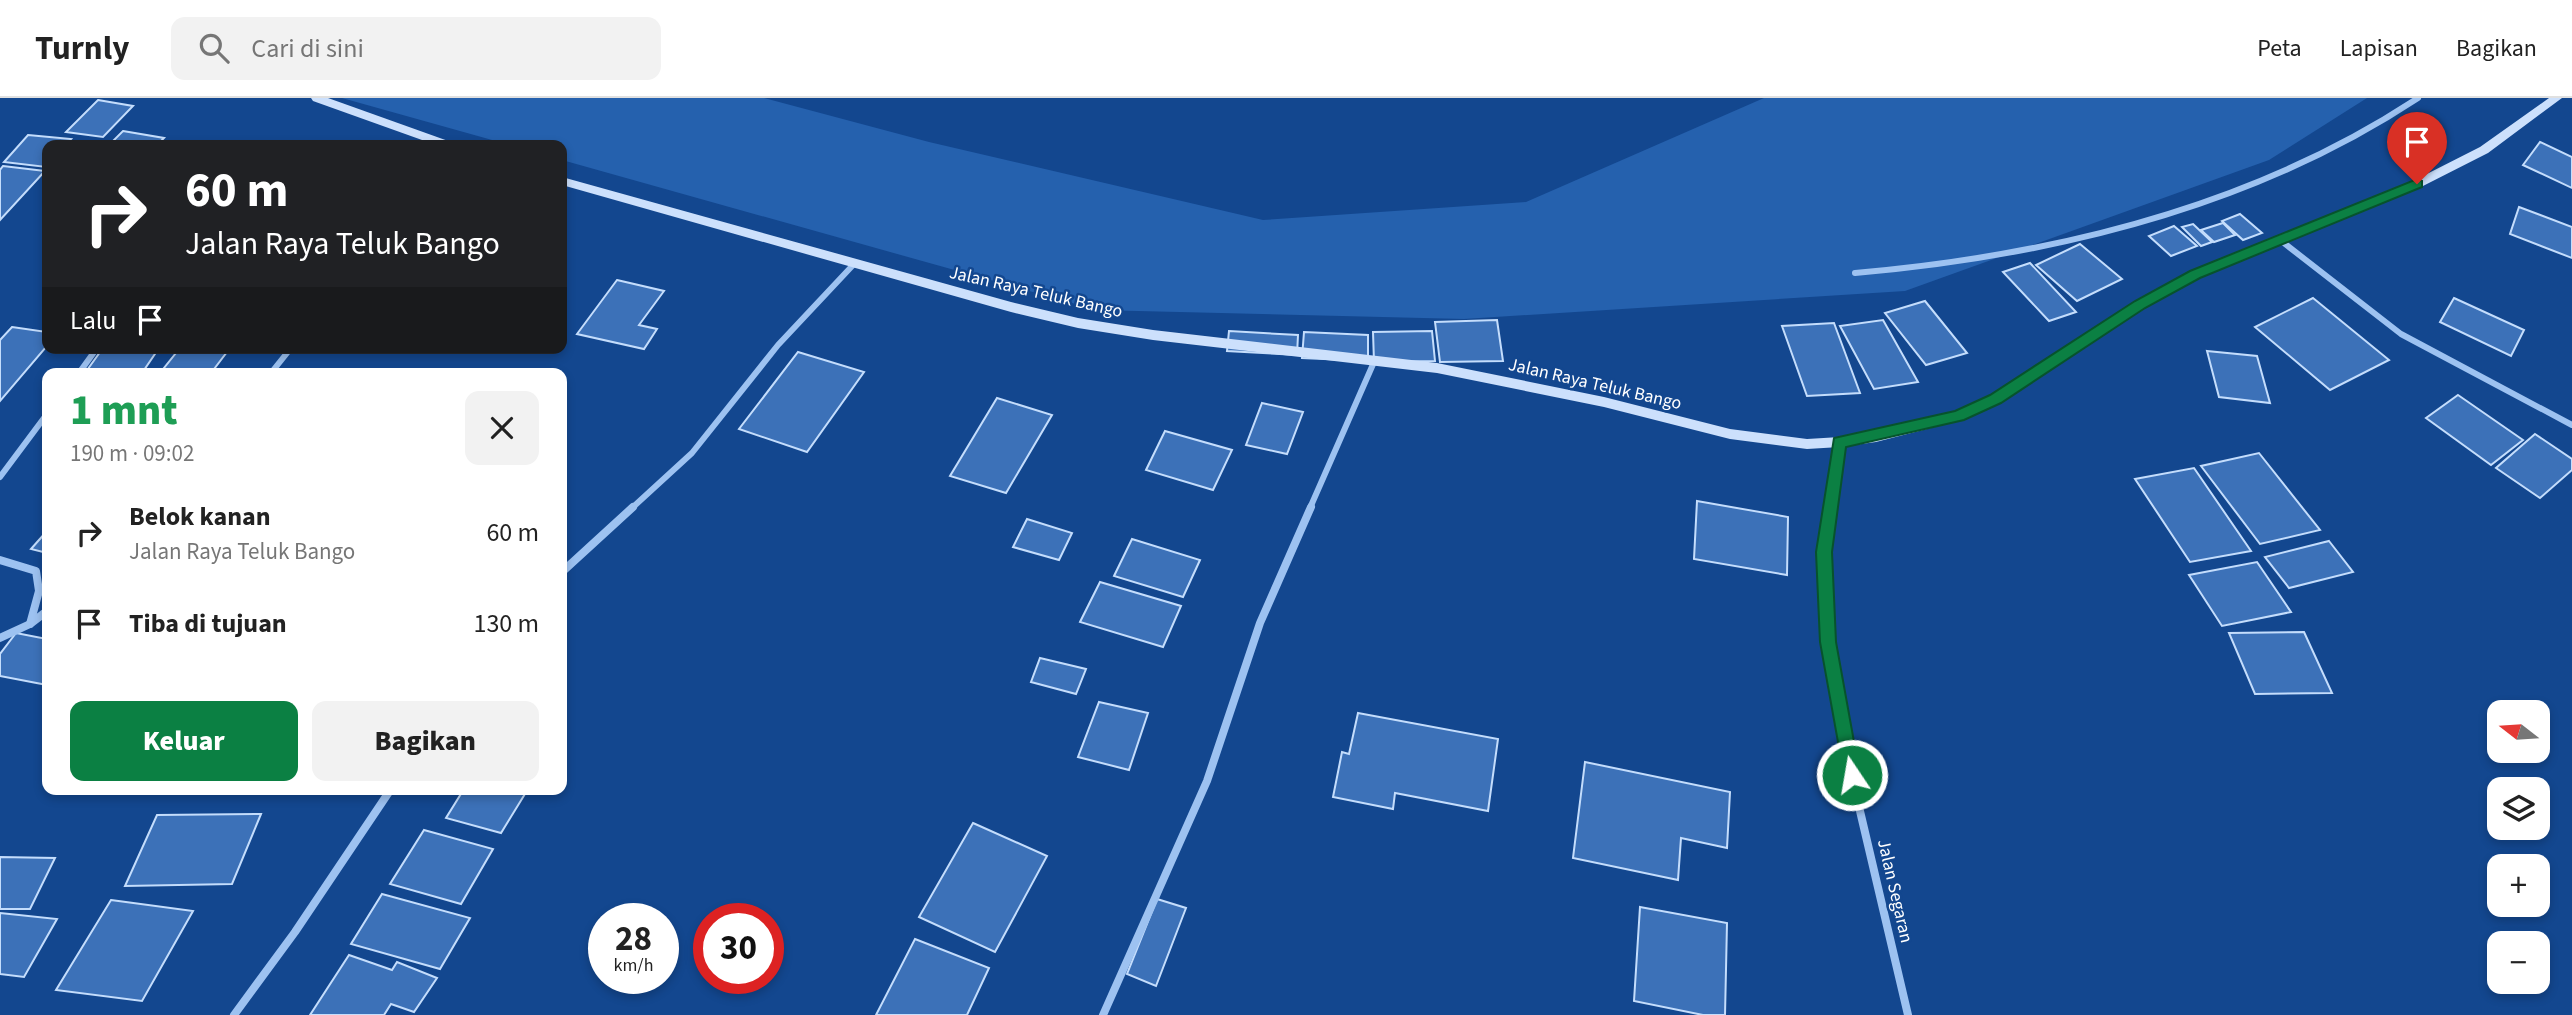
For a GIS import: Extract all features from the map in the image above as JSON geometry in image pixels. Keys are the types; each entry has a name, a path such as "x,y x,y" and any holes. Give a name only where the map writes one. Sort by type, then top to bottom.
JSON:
{"main road":[{"path":"317,98 433,140"},
{"name":"Jalan Raya Teluk Bango","path":"567,182 854,264 1078,323 1437,368 1604,402 1730,434 1807,444 1876,437 1958,416 1996,399 2140,304 2195,275 2428,178 2484,150 2556,98"}],"street":[{"path":"1855,273 1953,264 2037,248 2146,218 2295,168 2382,121 2418,98"},
{"path":"2280,240 2401,334 2572,425"},
{"path":"567,567 692,453 778,345 854,264"},
{"path":"275,368 286,354"},
{"path":"1103,1015 1207,781 1260,623 1374,362"},
{"path":"0,477 42,421"},
{"name":"Jalan Segaran","path":"1840,442 1824,552 1828,642 1845,748 1908,1015"},
{"path":"0,559 36,571 39,592 30,624"},
{"path":"0,638 30,624 42,615"},
{"path":"234,1015 287,943 387,795"}],"shaded area":[{"path":"342,98 764,98 929,142 1263,220 1526,202 1764,98 2367,98 2269,160 1905,291 1464,319 1097,310 567,161 567,140 492,140"}],"building":[{"path":"98,100 133,106 103,137 66,132"},
{"path":"123,131 164,138 162,140 114,140"},
{"path":"28,135 71,139 42,140 42,167 4,162"},
{"path":"2540,142 2572,157 2572,188 2523,165"},
{"path":"3,166 42,171 42,174 0,220 0,170"},
{"path":"2519,207 2572,227 2572,258 2510,234"},
{"path":"2240,214 2262,233 2243,240 2222,221"},
{"path":"2223,223 2235,235 2214,242 2201,230"},
{"path":"2193,224 2212,242 2201,246 2182,227"},
{"path":"2174,226 2197,246 2171,256 2149,236"},
{"path":"2080,244 2122,279 2077,301 2036,265"},
{"path":"2030,263 2076,312 2049,321 2003,272"},
{"path":"617,280 664,291 639,325 657,329 644,349 577,334"},
{"path":"2313,298 2389,360 2330,390 2255,327"},
{"path":"2454,298 2524,330 2511,356 2440,322"},
{"path":"1925,301 1967,353 1926,365 1885,313"},
{"path":"1497,320 1503,361 1440,362 1435,322"},
{"path":"1883,320 1918,382 1874,389 1840,326"},
{"path":"1834,323 1860,393 1807,396 1782,326"},
{"path":"12,327 42,331 42,352 0,401 0,340"},
{"path":"1229,331 1298,335 1297,355 1227,351"},
{"path":"1432,331 1435,361 1374,362 1373,332"},
{"path":"1304,332 1368,335 1368,361 1302,358"},
{"path":"2207,351 2257,356 2270,403 2219,397"},
{"path":"798,352 864,372 807,452 739,429"},
{"path":"99,354 155,354 145,368 89,368"},
{"path":"175,354 225,354 215,368 164,368"},
{"path":"2458,395 2523,440 2491,465 2426,418"},
{"path":"997,398 1052,415 1006,493 950,476"},
{"path":"1262,403 1303,412 1287,454 1246,445"},
{"path":"1165,431 1232,450 1213,490 1146,470"},
{"path":"2535,434 2572,459 2572,470 2540,498 2496,468"},
{"path":"2259,453 2320,530 2260,544 2201,466"},
{"path":"2194,468 2251,551 2190,562 2135,479"},
{"path":"1697,501 1788,517 1787,575 1694,559"},
{"path":"1027,519 1072,533 1059,560 1013,547"},
{"path":"42,537 42,552 31,549"},
{"path":"1132,539 1200,560 1183,597 1114,576"},
{"path":"2329,541 2353,572 2289,588 2265,557"},
{"path":"2257,562 2291,612 2222,626 2189,575"},
{"path":"1100,582 1181,606 1163,647 1080,622"},
{"path":"2304,632 2332,693 2255,694 2229,633"},
{"path":"16,633 42,638 42,684 0,676 0,654"},
{"path":"1040,658 1086,669 1076,694 1031,682"},
{"path":"1099,702 1148,713 1129,770 1078,757"},
{"path":"1358,713 1498,739 1488,811 1395,793 1393,809 1333,797 1342,752 1349,754"},
{"path":"1585,762 1730,792 1727,848 1681,838 1678,880 1573,858"},
{"path":"460,795 524,795 501,833 446,818"},
{"path":"261,814 232,884 125,886 157,815"},
{"path":"973,823 1047,856 995,952 919,917"},
{"path":"424,830 493,849 461,904 390,884"},
{"path":"0,857 55,858 30,909 0,909"},
{"path":"382,894 470,918 440,969 351,944"},
{"path":"1157,899 1186,908 1156,986 1127,974"},
{"path":"111,900 193,911 142,1001 56,990"},
{"path":"1640,907 1727,923 1725,1015 1703,1015 1634,1001"},
{"path":"0,913 57,919 24,977 0,974"},
{"path":"915,939 989,968 967,1015 876,1015"},
{"path":"349,955 392,970 397,962 437,978 414,1012 391,1004 384,1015 310,1015"}],"route":[{"path":"1852,775 1828,642 1824,552 1840,442 1876,437 1958,416 1996,399 2140,304 2195,275 2417,184"}]}
